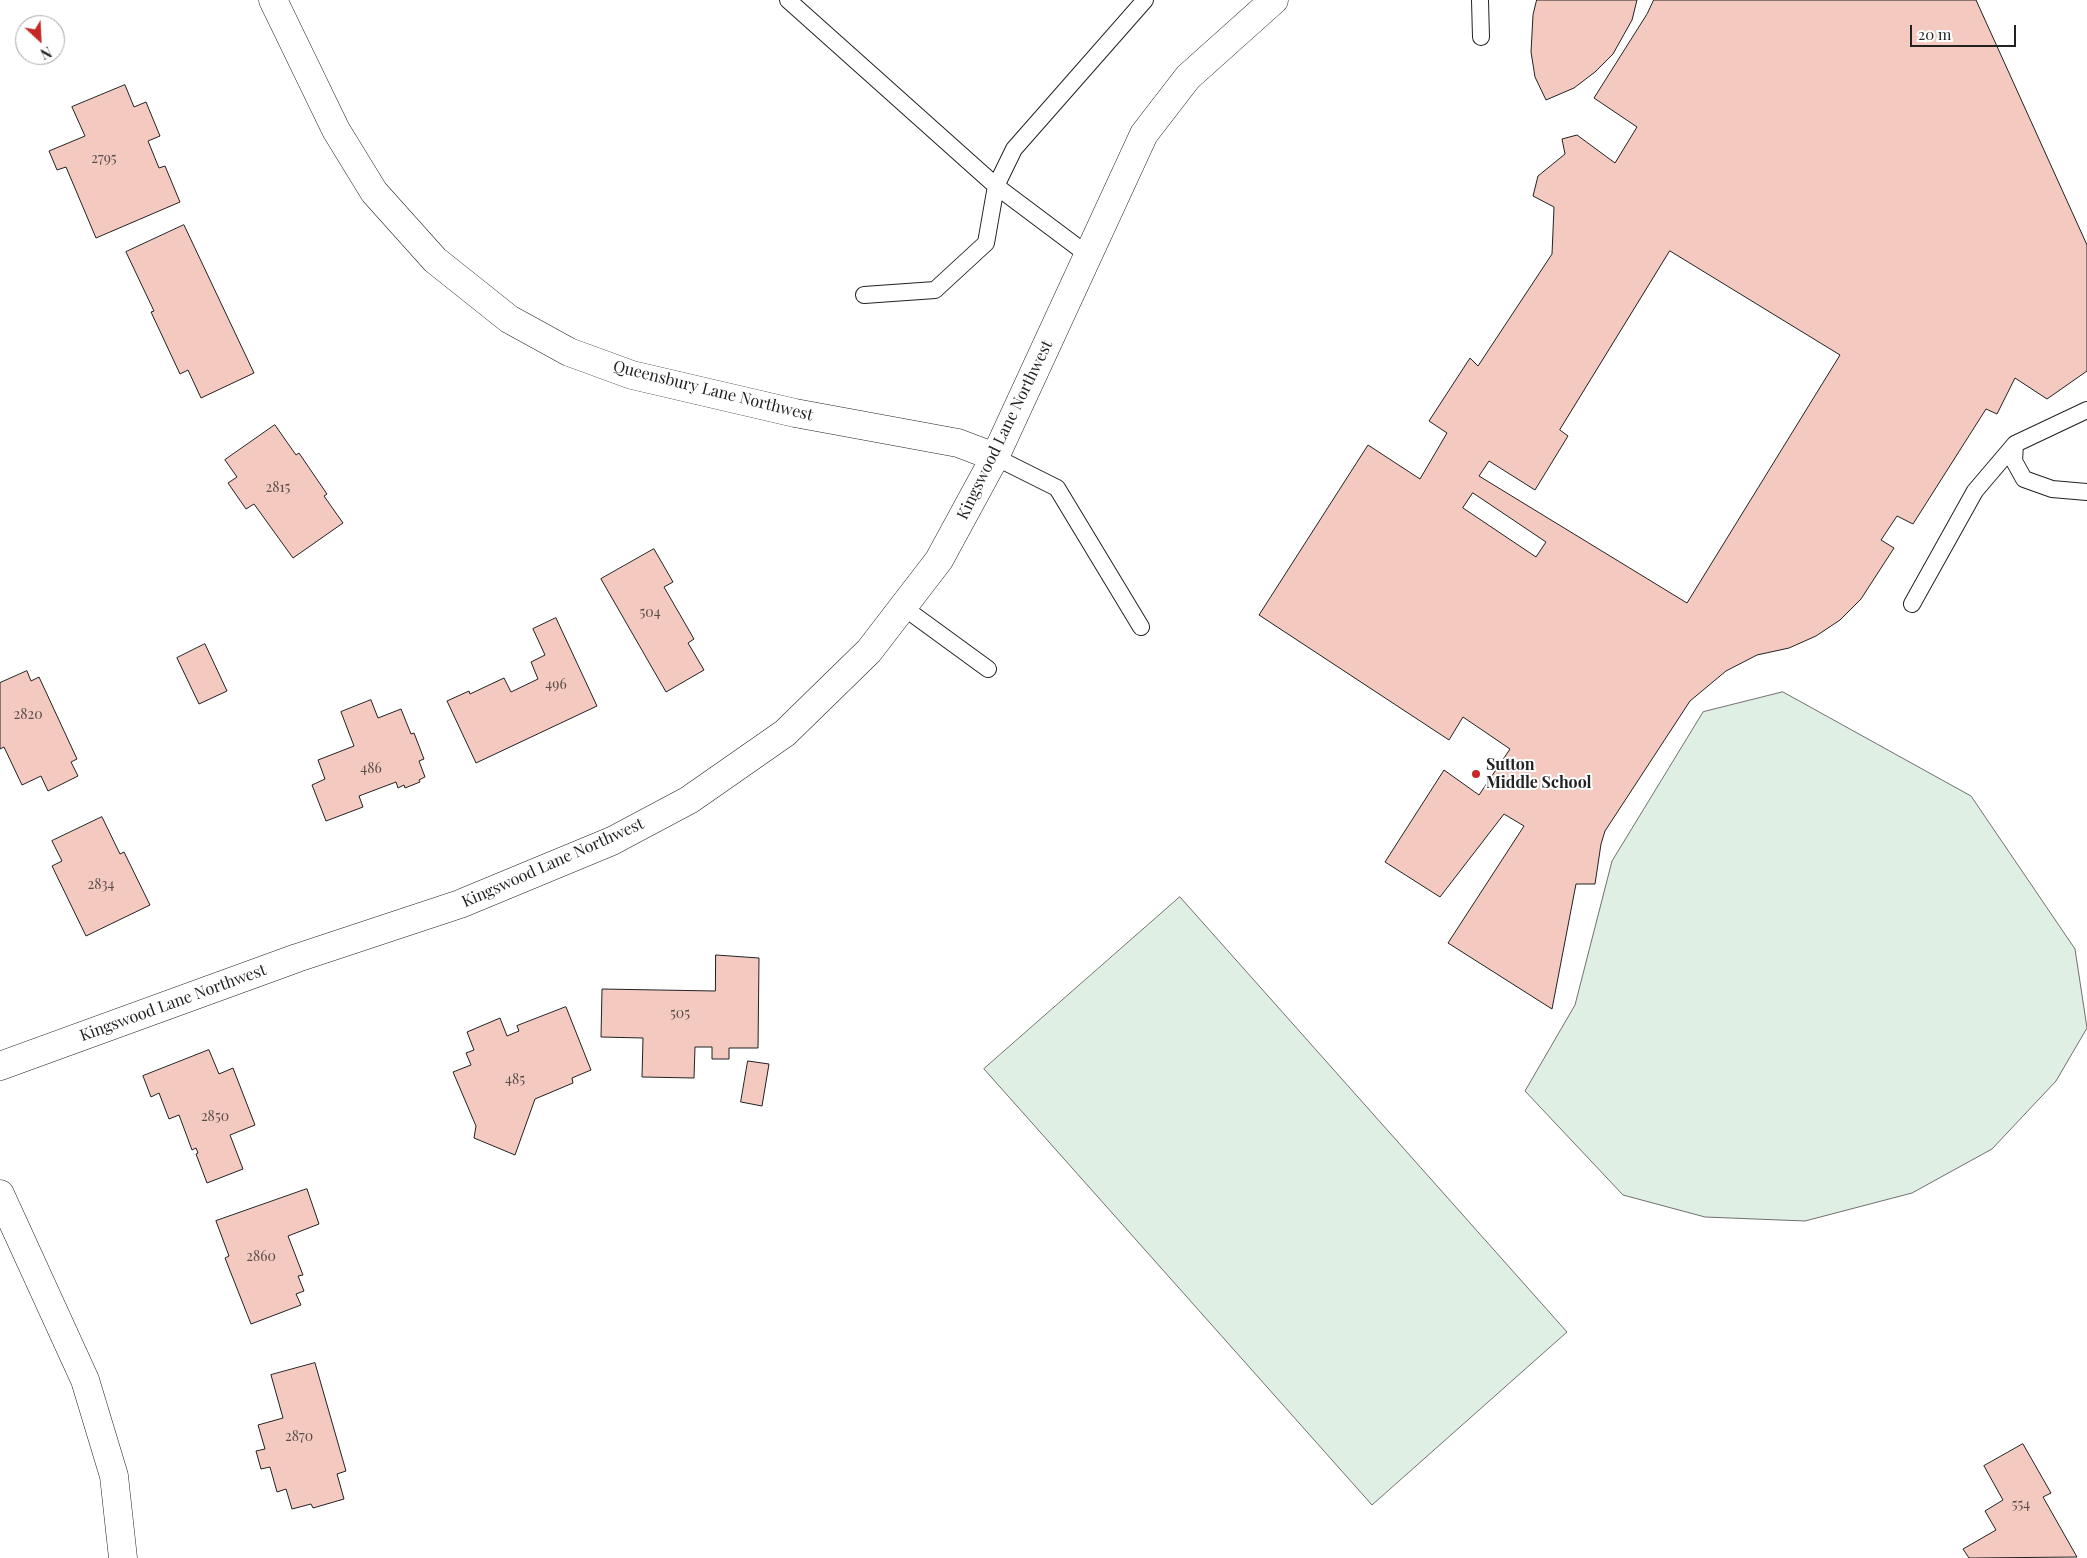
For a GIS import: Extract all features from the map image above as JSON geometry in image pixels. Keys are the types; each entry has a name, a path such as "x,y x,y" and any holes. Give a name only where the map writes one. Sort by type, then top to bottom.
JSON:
{"street":[{"name":"Queensbury Lane Northwest","path":"273,0 336,130 374,192 435,260 509,319 569,352 632,375 795,413 958,443 995,457"},
{"name":"Kingswood Lane Northwest","path":"0,1066 298,958 460,904 612,840 689,800 785,733 869,652 939,560 995,457 1144,134 1188,77 1274,0"},
{"path":"0,1194 85,1380 114,1476 123,1558"}],"lane":[{"path":"788,0 996,186 1088,255"},
{"path":"864,295 935,290 986,243 996,186 1014,149 1145,0"},
{"path":"1480,0 1481,37"},
{"path":"1912,604 1975,491 2015,444 2087,410"},
{"path":"2015,444 2014,461 2024,479 2052,489 2087,492"},
{"path":"995,457 1057,488 1141,627"},
{"path":"904,607 988,669"}],"green space":[{"path":"1783,692 1971,796 2075,949 2087,1028 2056,1081 1992,1149 1912,1193 1805,1221 1705,1217 1623,1195 1525,1091 1575,1005 1612,861 1703,712"},
{"path":"1180,897 1567,1332 1372,1505 984,1069"}],"building":[{"path":"1537,0 1637,0 1632,20 1613,54 1595,72 1574,88 1546,100 1535,77 1531,52 1533,15"},
{"path":"1654,0 1976,0 2087,245 2087,371 2047,399 2015,378 1997,414 1986,409 1913,524 1897,516 1881,540 1894,548 1861,599 1840,620 1816,636 1789,648 1757,655 1726,671 1690,701 1605,831 1601,844 1595,884 1576,884 1552,1009 1448,943 1524,826 1504,814 1440,897 1385,862 1444,770 1479,795 1510,749 1463,717 1449,740 1259,615 1368,445 1420,479 1447,433 1429,421 1470,358 1478,366 1552,254 1554,207 1533,196 1538,176 1565,154 1562,139 1577,135 1615,163 1637,127 1594,98","holes":["1670,251 1840,355 1687,603 1479,476 1489,461 1535,490 1568,436 1560,430","1473,493 1546,542 1536,557 1463,508"]},
{"path":"125,85 134,107 146,102 160,136 148,141 159,168 165,166 180,202 96,238 66,167 57,170 49,151 85,136 72,107"},
{"path":"184,225 254,373 201,398 188,370 180,374 151,312 154,311 126,252"},
{"path":"275,425 296,455 299,453 327,494 324,496 343,523 293,558 254,504 246,509 228,483 237,477 225,460"},
{"path":"654,549 673,582 664,587 694,639 688,643 704,670 666,692 601,579"},
{"path":"556,618 597,706 476,763 447,701 469,691 470,694 504,678 511,692 538,679 531,662 545,655 533,629"},
{"path":"205,644 227,691 199,704 177,658"},
{"path":"27,671 31,681 39,677 77,759 71,762 78,776 48,791 41,776 22,785 4,747 0,749 0,683"},
{"path":"371,700 378,718 401,709 411,734 414,733 424,759 419,761 425,777 419,780 420,782 405,788 404,785 398,788 396,782 359,796 363,807 326,821 312,785 325,779 318,760 354,746 341,712"},
{"path":"102,817 120,854 124,852 150,905 86,936 52,866 62,861 52,841"},
{"path":"716,955 759,958 758,1048 729,1048 729,1059 712,1059 712,1047 695,1047 694,1078 642,1077 643,1038 601,1037 602,989 715,991"},
{"path":"566,1007 591,1070 572,1078 573,1083 535,1099 515,1155 474,1138 476,1126 453,1072 471,1065 466,1053 474,1050 467,1032 500,1018 507,1036 519,1031 517,1026"},
{"path":"209,1050 219,1074 233,1068 255,1125 230,1135 243,1169 207,1183 196,1154 198,1153 196,1148 192,1150 179,1115 169,1119 159,1093 151,1097 143,1076"},
{"path":"748,1061 769,1064 762,1106 741,1102"},
{"path":"307,1189 319,1224 288,1236 303,1275 298,1276 304,1291 296,1294 301,1305 251,1324 225,1258 229,1256 216,1221"},
{"path":"315,1363 346,1471 337,1474 344,1499 313,1508 311,1504 292,1509 286,1489 277,1492 270,1467 261,1469 256,1451 265,1449 258,1425 283,1418 271,1375"},
{"path":"2023,1444 2051,1493 2043,1497 2077,1557 1969,1558 1963,1549 1996,1530 1985,1511 2003,1500 1984,1466"}],"place":[{"name":"Sutton Middle School","path":"1476,774"}]}
